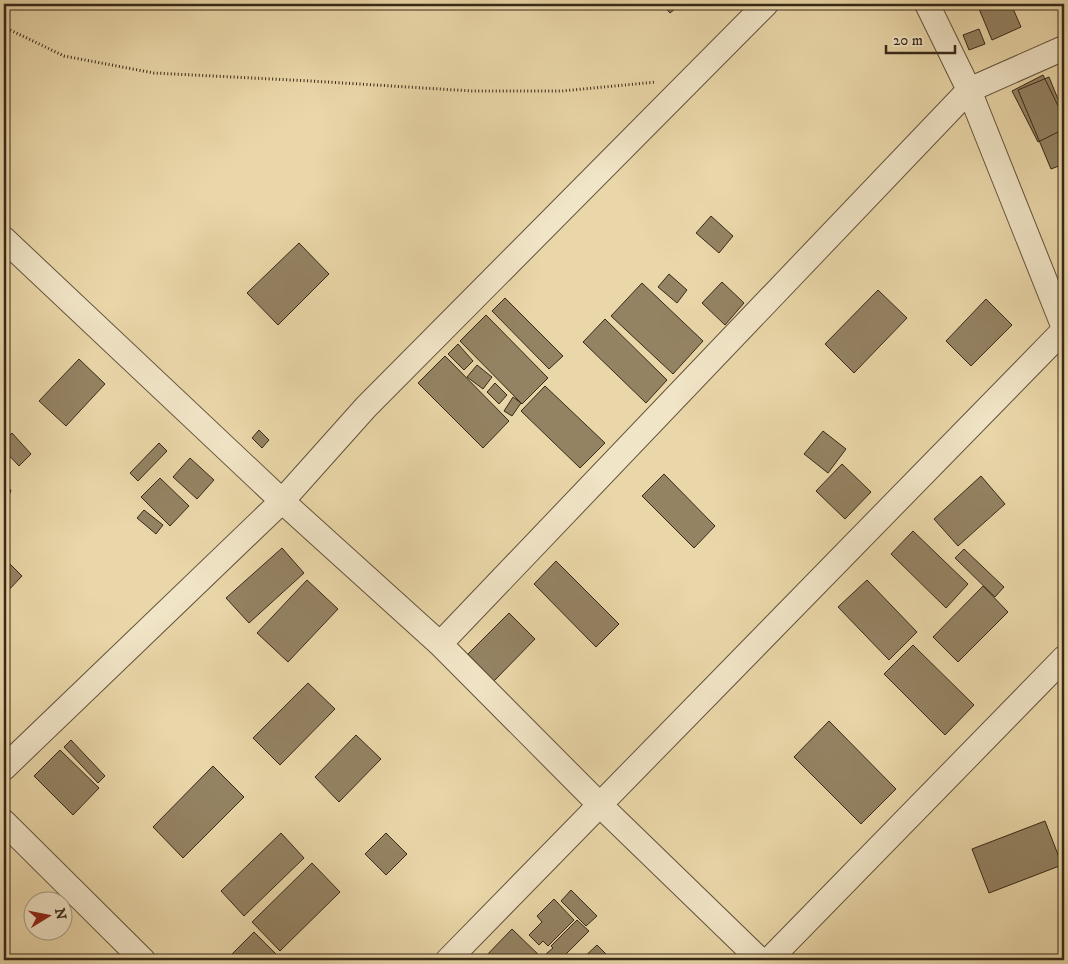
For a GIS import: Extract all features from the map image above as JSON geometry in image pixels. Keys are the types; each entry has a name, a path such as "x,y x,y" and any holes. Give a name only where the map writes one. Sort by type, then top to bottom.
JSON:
{"street":[{"path":"4,768 282,501 366,407 766,4"},
{"path":"448,960 1064,329 968,90 927,4"},
{"path":"440,644 968,90 1064,48"},
{"path":"4,239 282,501 440,644 600,805 760,960"},
{"path":"769,960 1064,658"},
{"path":"4,822 143,960"}],"path":[{"path":"4,27 64,56 154,72 472,91 562,92 691,79"}],"building":[{"path":"662,4 681,4 670,13"},
{"path":"977,4 1011,4 1021,27 992,40"},
{"path":"979,29 985,44 969,50 963,35"},
{"path":"1043,75 1064,118 1064,129 1038,142 1012,91"},
{"path":"1049,77 1064,114 1064,164 1051,169 1018,90"},
{"path":"711,216 733,236 719,253 696,233"},
{"path":"299,243 329,274 278,325 247,293"},
{"path":"669,274 687,290 677,303 658,287"},
{"path":"722,282 744,303 725,325 702,303"},
{"path":"642,283 703,341 673,374 611,316"},
{"path":"878,290 907,318 854,373 825,344"},
{"path":"505,298 563,356 549,369 492,311"},
{"path":"986,299 1012,325 971,366 946,341"},
{"path":"486,315 548,378 522,404 460,341"},
{"path":"605,319 667,380 646,403 583,342"},
{"path":"458,344 473,361 464,370 448,354"},
{"path":"445,356 509,421 483,448 418,383"},
{"path":"79,359 105,384 66,426 39,401"},
{"path":"477,365 492,377 483,389 467,377"},
{"path":"495,383 507,395 499,404 487,392"},
{"path":"545,386 605,443 580,468 521,411"},
{"path":"513,397 521,403 512,416 504,411"},
{"path":"259,430 269,440 262,448 252,438"},
{"path":"823,431 846,449 828,473 804,454"},
{"path":"12,433 31,454 19,466 4,450 4,441"},
{"path":"159,443 167,451 138,481 130,473"},
{"path":"190,458 214,480 197,499 173,477"},
{"path":"842,464 871,492 845,519 816,491"},
{"path":"664,474 715,526 694,548 642,496"},
{"path":"981,476 1005,504 958,546 934,519"},
{"path":"160,478 189,506 170,526 141,497"},
{"path":"4,487 11,490 4,510"},
{"path":"144,510 163,525 156,534 137,518"},
{"path":"913,531 968,584 946,608 891,554"},
{"path":"282,548 304,573 249,623 226,598"},
{"path":"964,549 1004,587 995,597 955,558"},
{"path":"4,558 22,576 4,595"},
{"path":"556,561 619,624 596,647 534,584"},
{"path":"307,580 338,609 288,662 257,633"},
{"path":"867,580 917,632 889,660 838,607"},
{"path":"983,586 1008,612 958,662 933,637"},
{"path":"509,613 535,639 494,681 468,654"},
{"path":"913,645 974,705 945,735 884,674"},
{"path":"308,683 335,709 280,765 253,738"},
{"path":"829,721 896,789 861,824 794,757"},
{"path":"356,735 381,759 339,802 315,777"},
{"path":"71,740 105,776 98,783 64,747"},
{"path":"60,750 99,788 73,815 34,776"},
{"path":"213,766 244,797 183,858 153,827"},
{"path":"1045,821 1062,865 989,893 972,849"},
{"path":"281,833 304,858 244,916 221,891"},
{"path":"386,833 407,854 386,875 365,854"},
{"path":"312,863 340,892 280,951 252,922"},
{"path":"571,890 597,916 586,926 561,901"},
{"path":"554,899 574,920 548,946 543,941 539,945 529,935 542,922 537,916"},
{"path":"577,920 589,931 563,957 561,956 558,960 552,960 546,954 553,948 551,946"},
{"path":"512,929 544,960 486,960 484,958"},
{"path":"254,932 276,954 270,960 226,960"},
{"path":"597,945 606,954 599,960 581,960"}]}
